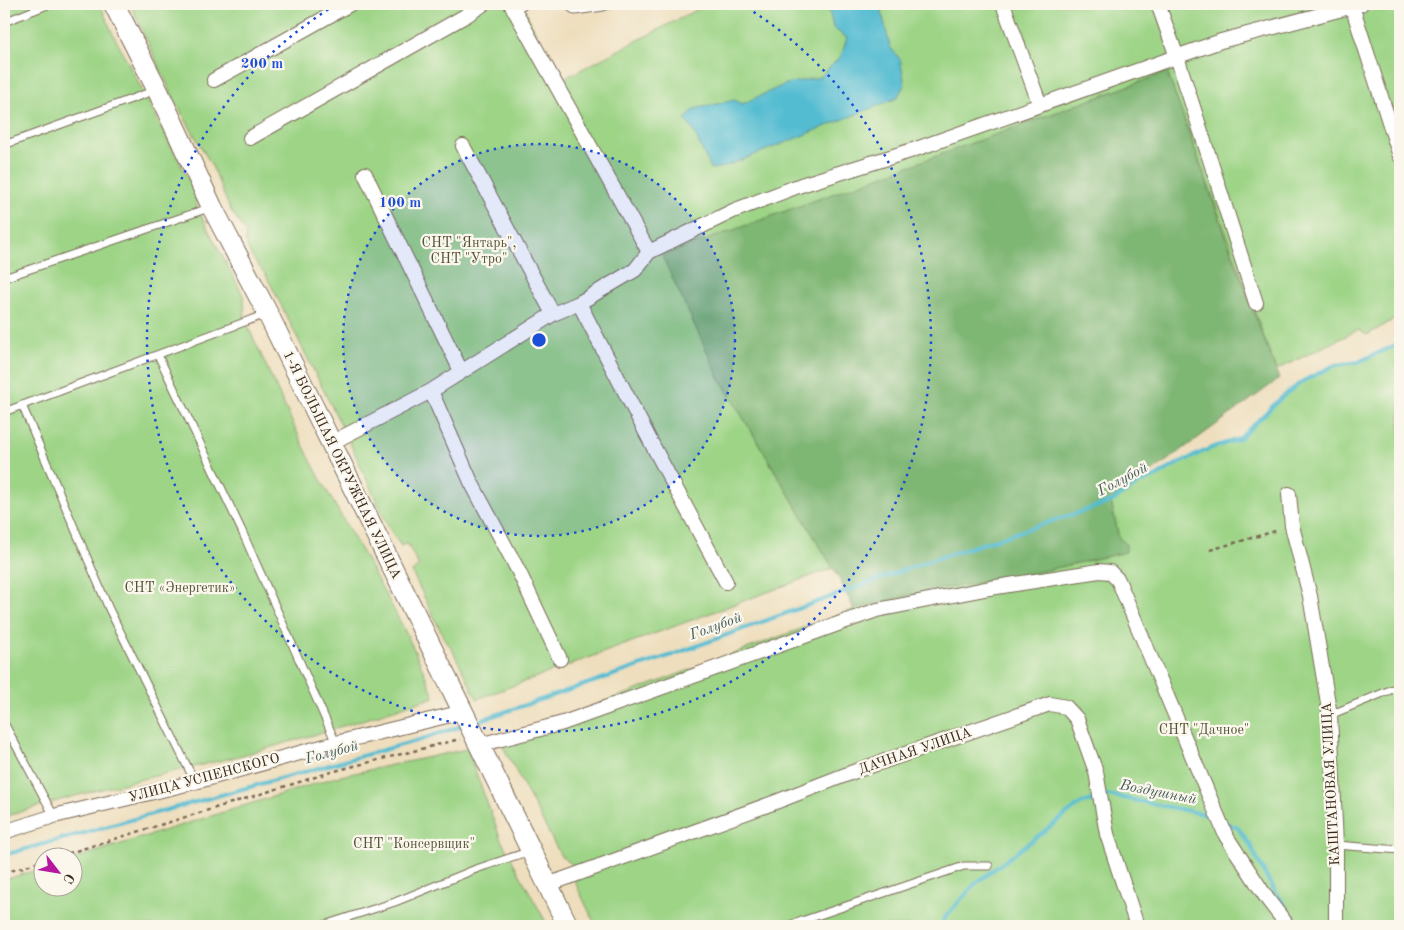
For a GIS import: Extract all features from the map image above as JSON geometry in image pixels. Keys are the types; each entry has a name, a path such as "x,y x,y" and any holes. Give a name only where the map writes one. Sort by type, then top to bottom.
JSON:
{"street":[{"name":"1-Я БОЛЬШАЯ ОКРУЖНАЯ УЛИЦА","path":"114,4 157,89 212,207 268,314 568,926"},
{"path":"214,80 350,4"},
{"path":"250,138 456,21 482,4"},
{"path":"1004,4 1040,105"},
{"path":"1158,4 1256,302"},
{"path":"331,443 430,391 553,314 579,303 634,270 649,252 733,211 792,188 913,150 1221,41 1356,5 1400,156"},
{"path":"517,6 649,252"},
{"path":"463,146 553,314"},
{"path":"365,174 461,371"},
{"path":"579,303 726,582"},
{"path":"430,391 471,482 519,572 560,659"},
{"name":"КАШТАНОВАЯ УЛИЦА","path":"1289,494 1292,526 1310,596 1330,715 1336,845 1336,926"},
{"path":"477,740 562,723 877,610 990,588 1099,571 1110,572 1118,580 1226,836 1268,900 1288,926"},
{"name":"ДАЧНАЯ УЛИЦА","path":"548,885 889,759 1050,704 1066,707 1077,719 1096,772 1107,834 1137,926"},
{"name":"УЛИЦА УСПЕНСКОГО","path":"4,832 54,816 195,782 336,743 463,712"}],"lane":[{"path":"4,22 50,4"},
{"path":"566,4 576,11 603,7 610,4"},
{"path":"4,145 157,89"},
{"path":"4,278 212,207"},
{"path":"4,412 268,314"},
{"path":"158,355 241,529 336,743"},
{"path":"22,405 109,609 195,782"},
{"path":"1330,715 1400,686"},
{"path":"4,723 54,816"},
{"path":"1336,845 1400,850"},
{"path":"321,926 395,902 476,869 531,851"},
{"path":"787,926 964,866 988,866"}],"path":[{"path":"1210,550 1292,526"},
{"path":"82,849 335,771 477,740"},
{"path":"4,873 32,864"}],"green space":[{"name":"СНТ «Энергетик»","path":"4,4 100,4 112,32 192,186 198,210 244,297 245,320 302,444 392,607 434,697 279,745 87,793 4,817"},
{"name":"СНТ \"Янтарь\", СНТ \"Утро\"","path":"130,4 522,4 559,81 708,4 1400,4 1400,316 1367,335 1358,330 1276,370 1167,72 663,256 720,379 833,568 477,699 451,647 446,642 412,572 419,566 407,543 401,546 389,528 350,443 266,275 254,261 248,250 246,233 230,209 212,166 175,101"},
{"path":"1167,72 1279,379 1111,502 1119,538 1126,544 1126,552 1012,578 926,591 854,609 840,580 720,379 662,256"},
{"name":"СНТ \"Дачное\"","path":"1400,343 1400,926 596,926 572,876 570,870 573,865 561,856 500,741 854,609 926,591 1012,578 1125,552 1119,538 1111,502 1138,484 1157,476 1173,466 1211,448 1239,439 1281,398 1303,381 1335,365 1358,362"},
{"name":"СНТ \"Консервщик\"","path":"467,749 501,840 548,926 4,926 4,880 32,871 32,898 82,898 82,856 336,777"}],"water":[{"path":"840,4 880,4 890,47 900,59 905,84 897,98 724,167 711,169 693,130 685,120 694,109 735,100 742,104 786,84 820,77 841,56 847,38 833,28 829,9"}],"waterway":[{"name":"Голубой","path":"475,722 672,655 926,562 1111,502 1138,484 1157,476 1173,466 1211,448 1239,439 1281,398 1303,381 1335,365 1358,362 1400,343"},
{"name":"Голубой","path":"4,855 423,739 464,725"},
{"name":"Воздушный","path":"940,926 946,916 976,883 1080,804 1108,795 1204,814 1215,818"},
{"name":"Воздушный","path":"1224,822 1238,828 1250,845 1268,880 1295,921 1304,926"}]}
